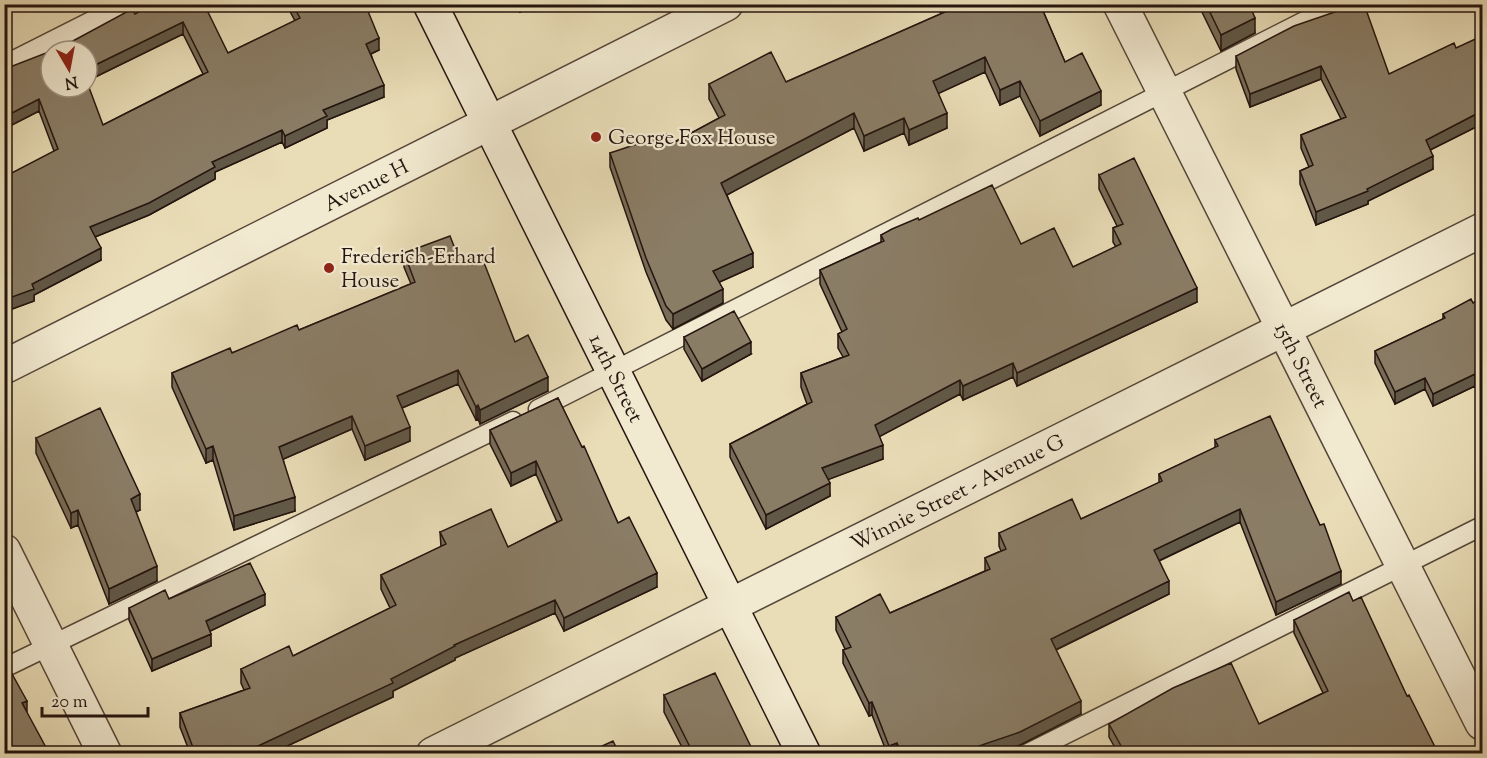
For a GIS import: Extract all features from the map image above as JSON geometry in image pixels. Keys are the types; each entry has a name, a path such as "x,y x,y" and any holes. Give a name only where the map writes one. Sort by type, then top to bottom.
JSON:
{"street":[{"name":"14th Street","path":"430,4 804,753"},
{"name":"Avenue H","path":"4,367 726,4"},
{"name":"15th Street","path":"1120,4 1482,723"},
{"name":"Winnie Street - Avenue G","path":"433,753 1482,230"},
{"path":"4,551 105,753"}],"lane":[{"path":"4,65 125,4"},
{"path":"4,668 614,372 1338,4"},
{"path":"1026,753 1482,526"}],"building":[{"path":"154,4 204,4 228,53 300,18 292,4 365,4 379,38 366,44 384,85 323,110 327,116 285,136 282,130 212,162 215,167 149,203 90,227 101,248 32,284 34,289 4,300 4,177 58,149 39,99 93,99 103,125 208,72 183,22 99,63 99,39 77,39 132,9 135,14"},
{"path":"944,4 1040,4 1065,62 1082,53 1101,91 1040,121 1020,81 1000,90 985,57 933,81 947,113 909,130 904,118 864,136 854,113 721,183 753,253 713,271 723,289 673,314 666,306 646,258 610,153 667,134 671,144 725,115 709,84 771,52 786,82 947,11"},
{"path":"1206,4 1249,4 1255,18 1221,35"},
{"path":"1364,4 1389,74 1454,43 1456,48 1482,36 1482,111 1426,140 1433,156 1367,189 1368,191 1316,212 1300,171 1313,165 1301,135 1346,117 1321,66 1250,94 1236,56 1294,26"},
{"path":"39,56 39,99 4,117 4,63 8,63 10,67"},
{"path":"1134,158 1197,288 1017,373 1013,363 963,386 960,380 875,425 883,445 822,468 830,483 766,515 730,444 812,402 801,373 849,355 838,334 847,329 820,270 884,241 881,235 892,229 918,218 919,220 992,185 1021,244 1054,228 1073,267 1121,244 1113,228 1123,224 1099,175"},
{"path":"450,236 461,264 481,255 515,342 528,335 548,377 480,410 478,405 476,407 458,370 397,396 410,427 365,446 352,416 279,447 295,497 234,516 213,446 206,449 172,373 230,348 232,353 297,325 299,330 415,282 404,253"},
{"path":"1482,298 1482,380 1479,382 1475,374 1433,394 1425,378 1395,392 1375,351 1445,318 1443,314 1471,299 1473,303"},
{"path":"734,311 751,342 702,369 684,337"},
{"path":"558,398 582,447 584,446 618,523 629,517 657,573 564,618 555,600 454,645 391,679 393,683 243,753 195,753 180,713 250,688 241,669 289,646 293,656 396,605 381,575 446,544 440,532 491,509 508,547 562,520 536,461 511,473 490,430"},
{"path":"100,408 140,494 131,499 157,566 109,589 78,510 71,513 36,438"},
{"path":"1270,416 1320,525 1324,524 1341,571 1276,602 1240,509 1154,550 1169,581 1051,639 1081,701 1020,732 962,753 901,753 897,743 889,746 872,702 869,703 843,650 851,647 836,617 880,594 890,613 990,569 985,558 1006,549 999,533 1072,499 1081,519 1162,481 1159,474 1218,446 1215,440"},
{"path":"250,563 265,594 206,621 211,634 152,659 129,608 165,590 169,599"},
{"path":"1349,592 1353,601 1361,597 1407,696 1409,695 1438,753 1125,753 1109,724 1173,688 1231,663 1259,724 1328,691 1294,620"},
{"path":"11,672 27,701 22,703 49,753 4,753 4,675"},
{"path":"715,673 754,753 693,753 664,695"},
{"path":"613,741 619,753 587,753"}],"place":[{"name":"George Fox House","path":"596,137"},
{"name":"Frederich-Erhard House","path":"329,268"}]}
